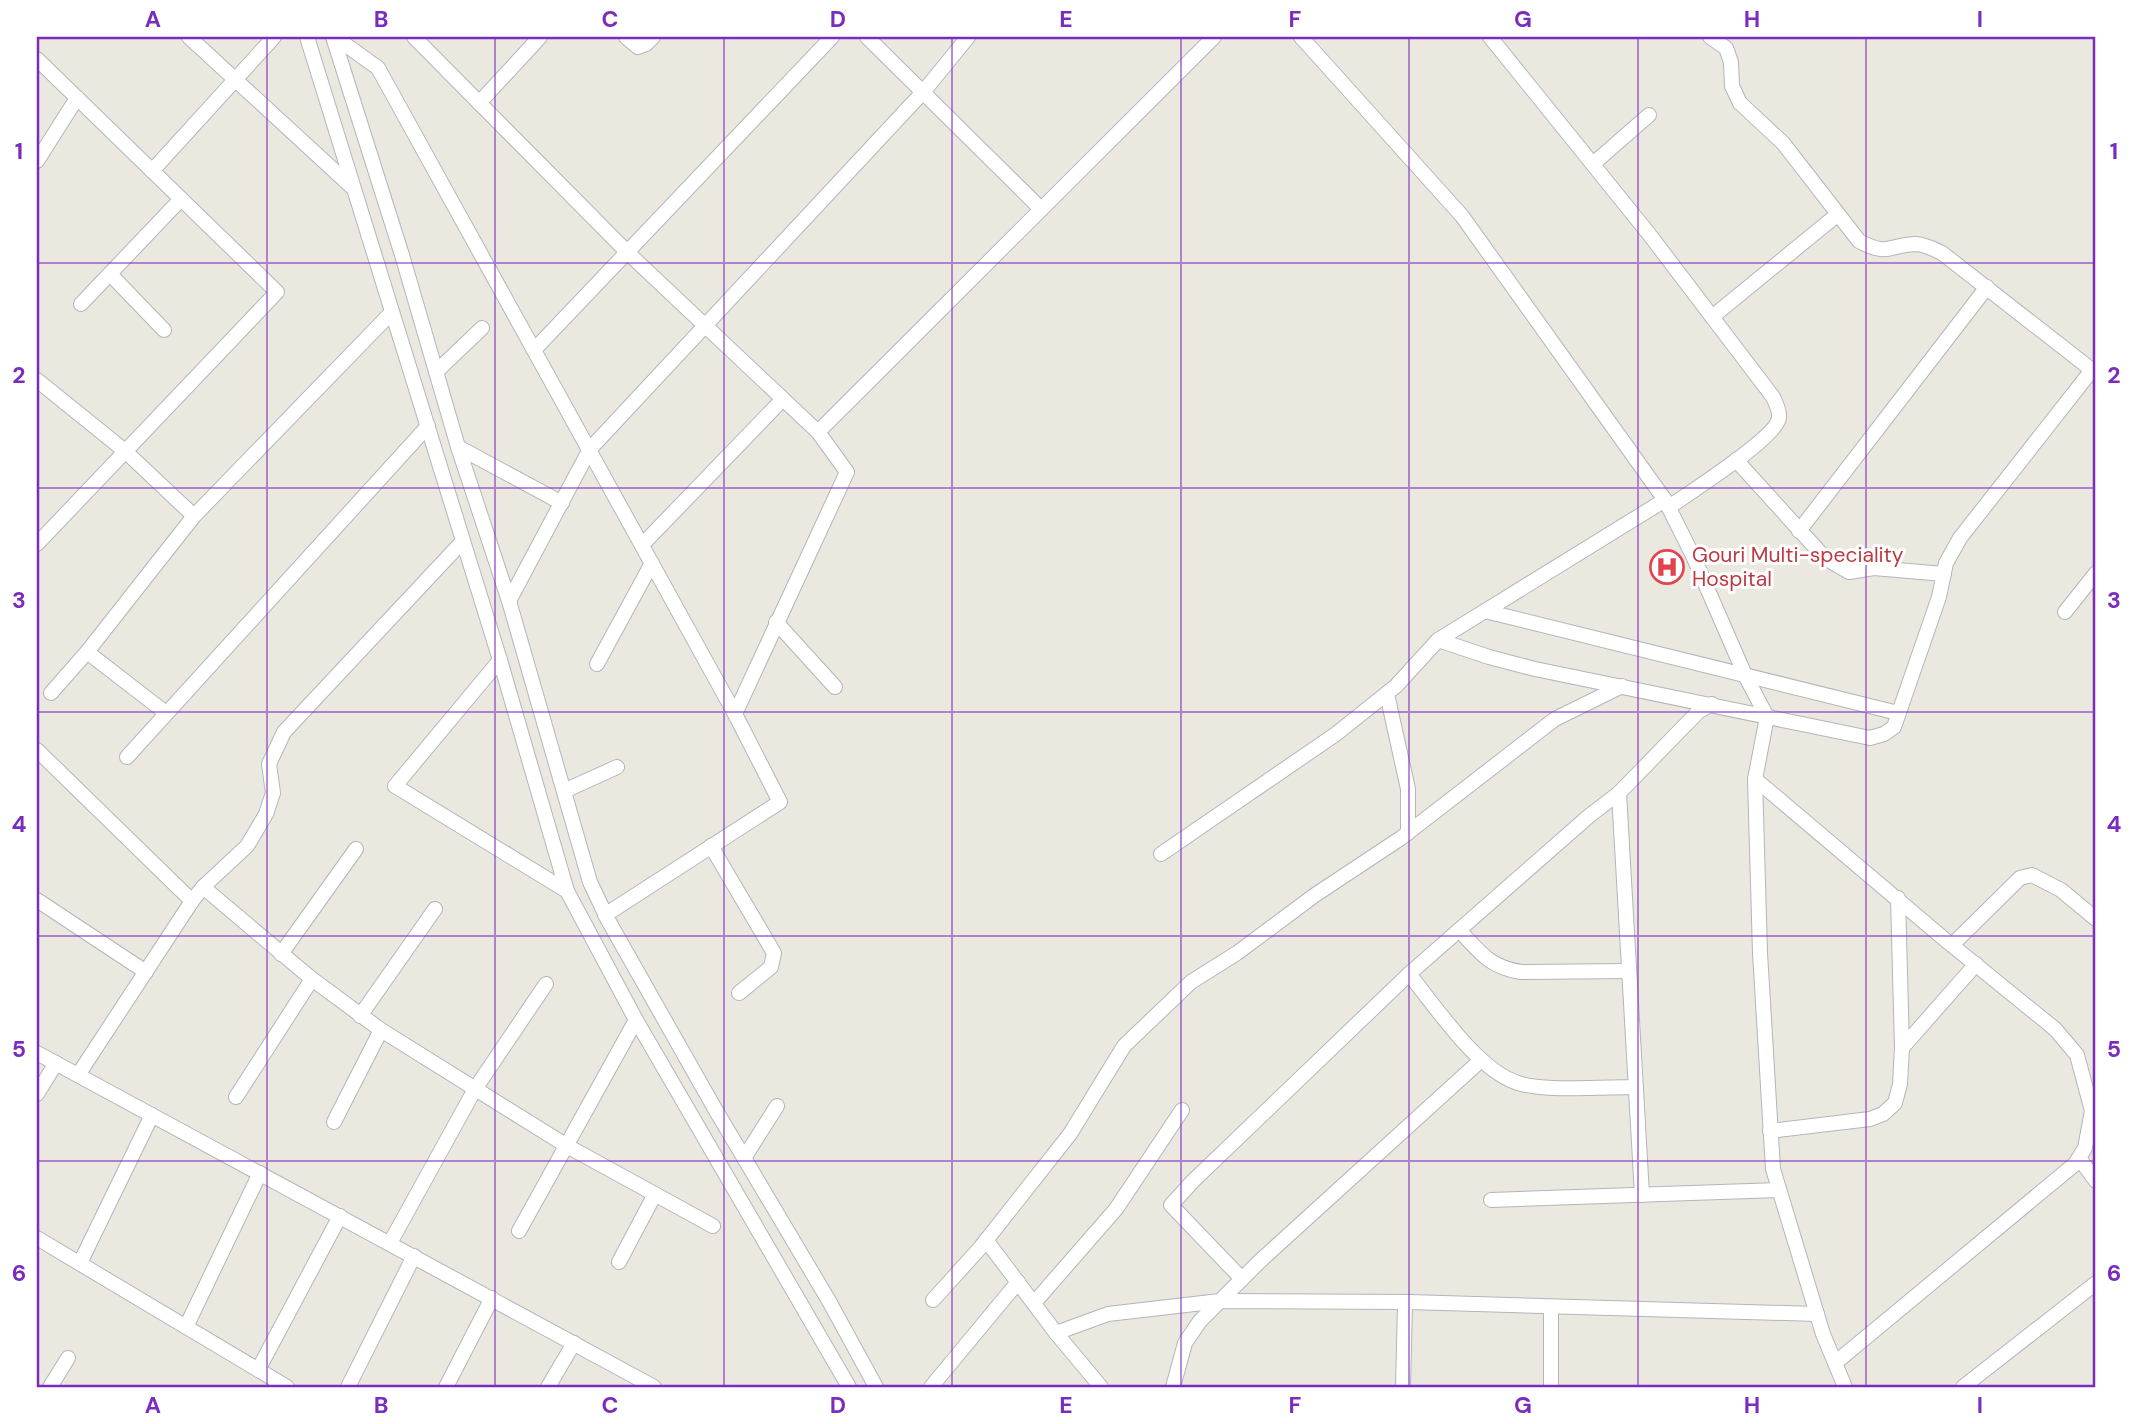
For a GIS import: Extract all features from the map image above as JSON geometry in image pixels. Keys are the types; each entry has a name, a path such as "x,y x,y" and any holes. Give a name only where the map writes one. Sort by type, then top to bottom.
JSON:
{"street":[{"path":"189,37 353,188"},
{"path":"152,171 274,37"},
{"path":"307,37 500,660 567,891 636,1020 849,1387"},
{"path":"334,37 378,68 735,713 780,802 605,915"},
{"path":"334,37 458,447 509,601 590,882 605,915 744,1158 830,1301 876,1387"},
{"path":"414,37 628,253 818,432 847,472 735,713"},
{"path":"480,103 540,37"},
{"path":"626,37 638,47 653,37"},
{"path":"534,350 832,37"},
{"path":"867,37 925,91 1041,209"},
{"path":"509,601 590,449 925,91 968,37"},
{"path":"818,432 1214,37"},
{"path":"1301,37 1462,216 1667,504 1694,558 1745,675 1768,717 1755,779 1760,953 1773,1169 1817,1314 1845,1387"},
{"path":"1161,854 1336,734 1396,686 1438,640 1667,504 1735,460 1765,438 1779,419 1779,410 1773,397 1593,164 1490,37"},
{"path":"1438,640 1500,660 1768,717 1870,738 1884,734 1894,727 1939,597 1946,563 1960,538 2094,372 1942,253 1914,244 1875,250 1859,241 1783,143 1740,103 1732,86 1731,62 1726,48 1710,37"},
{"path":"37,59 277,292 37,544"},
{"path":"37,161 77,98"},
{"path":"1593,164 1649,115"},
{"path":"81,304 181,199"},
{"path":"1712,317 1837,215"},
{"path":"110,274 164,330"},
{"path":"1799,531 1987,287"},
{"path":"51,693 87,652 194,516 392,312"},
{"path":"436,372 482,328"},
{"path":"37,380 125,451 194,516"},
{"path":"642,545 783,399"},
{"path":"127,757 428,426"},
{"path":"458,447 562,503"},
{"path":"1735,460 1825,558 1849,572 1874,568 1944,574"},
{"path":"78,1075 192,901 203,887 247,846 266,814 273,793 269,764 284,733 462,542"},
{"path":"597,663 652,562"},
{"path":"2065,612 2096,573"},
{"path":"1485,611 1898,713"},
{"path":"776,622 835,687"},
{"path":"87,652 166,713"},
{"path":"500,660 395,786 567,891"},
{"path":"933,1300 986,1240 1070,1134 1124,1046 1191,982 1237,953 1315,895 1408,833 1555,719 1622,686"},
{"path":"1387,694 1408,789 1408,833"},
{"path":"1242,1279 1171,1205 1409,974 1589,816 1619,793 1699,711 1712,704"},
{"path":"37,750 192,901"},
{"path":"564,791 617,767"},
{"path":"1755,779 2055,1029 2096,1073"},
{"path":"1619,793 1642,1195"},
{"path":"711,846 774,953 771,967 738,993"},
{"path":"281,954 356,849"},
{"path":"1952,945 2020,878 2032,875 2061,890 2096,919"},
{"path":"203,887 312,979 381,1030 567,1146 713,1226"},
{"path":"1770,1131 1870,1119 1883,1114 1895,1103 1900,1084 1902,1048 1898,898"},
{"path":"37,900 146,972"},
{"path":"360,1016 435,909"},
{"path":"1459,930 1489,962 1506,970 1629,971"},
{"path":"1902,1048 1976,964"},
{"path":"1409,974 1480,1061 1497,1073 1527,1085 1636,1087"},
{"path":"236,1097 312,979"},
{"path":"390,1244 475,1089 546,984"},
{"path":"519,1231 636,1020"},
{"path":"334,1122 381,1030"},
{"path":"37,1053 654,1387"},
{"path":"1835,1363 2075,1164 2085,1148 2092,1111 2077,1055"},
{"path":"1173,1387 1185,1343 1200,1321 1242,1279 1480,1061"},
{"path":"37,1094 56,1063"},
{"path":"744,1158 777,1106"},
{"path":"1034,1303 1116,1209 1182,1110"},
{"path":"80,1263 152,1115"},
{"path":"2079,1158 2096,1181"},
{"path":"186,1327 260,1173"},
{"path":"1491,1200 1779,1190"},
{"path":"619,1262 655,1194"},
{"path":"258,1370 340,1216"},
{"path":"37,1238 287,1387"},
{"path":"986,1240 1056,1333 1101,1387"},
{"path":"348,1387 414,1256"},
{"path":"931,1387 1018,1282"},
{"path":"1963,1387 2096,1283"},
{"path":"446,1387 492,1298"},
{"path":"1056,1333 1108,1314 1220,1301 1409,1302 1817,1314"},
{"path":"1403,1387 1405,1305 1409,1302"},
{"path":"1551,1307 1551,1387"},
{"path":"548,1387 575,1343"},
{"path":"50,1387 68,1358"}],"building":[{"path":"1671,552 1681,566 1662,579 1653,565"}],"place":[{"name":"Gouri Multi-speciality Hospital","path":"1667,567"}]}
